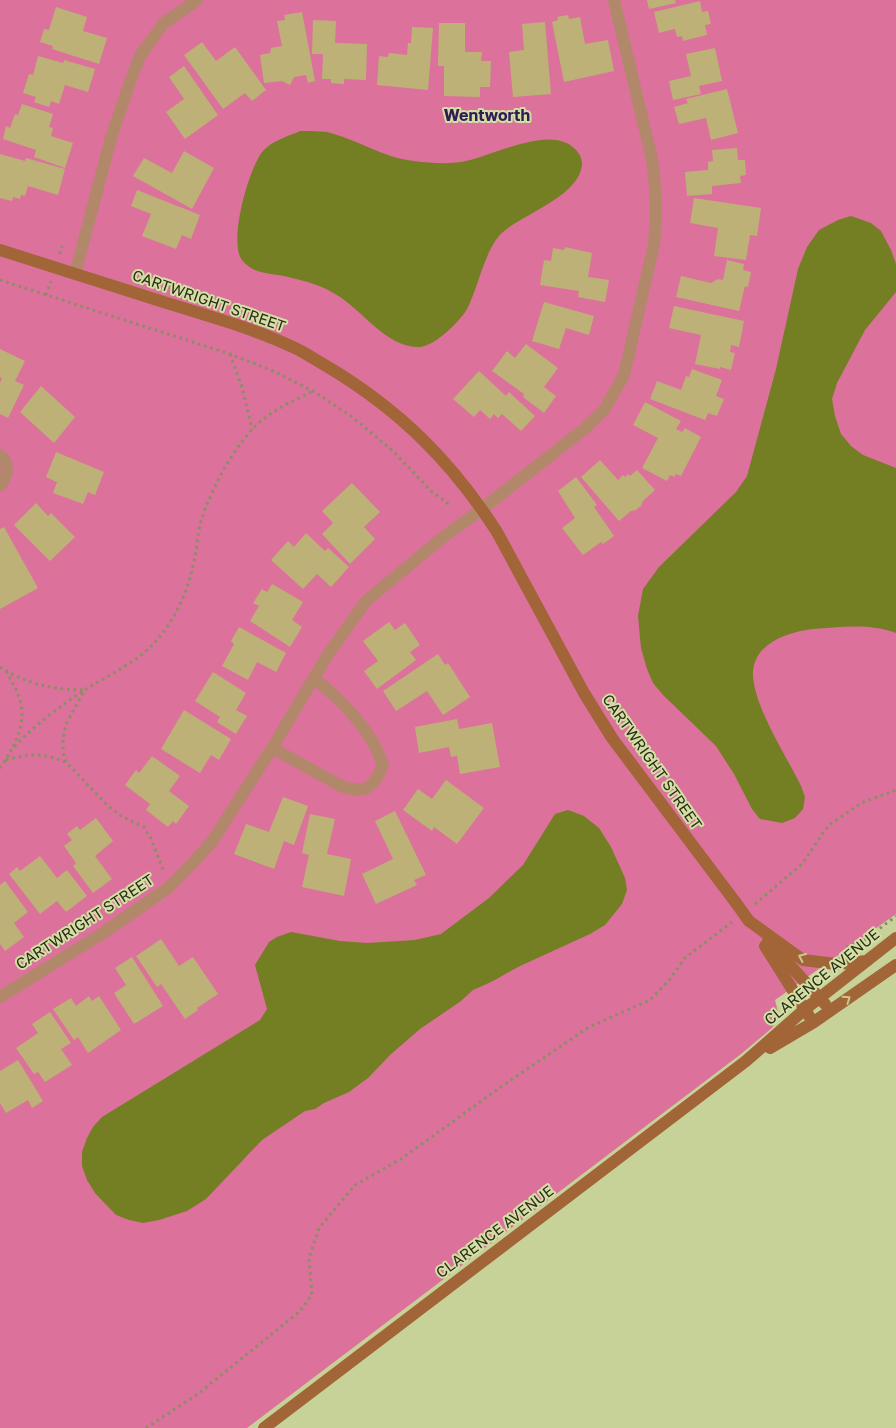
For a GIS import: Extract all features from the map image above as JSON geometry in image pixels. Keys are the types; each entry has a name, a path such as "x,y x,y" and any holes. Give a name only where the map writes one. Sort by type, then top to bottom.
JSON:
{"street":[{"path":"75,274 111,138 140,56 163,24 197,0"},
{"name":"CARTWRIGHT STREET","path":"0,997 100,935 173,883 213,840 272,748 327,656 366,601 442,538 583,430 604,410 624,375 630,357 656,227 655,182 652,159 614,0"},
{"name":"CARTWRIGHT STREET","path":"0,250 236,324 296,348 347,379 385,406 435,451 459,478 497,532 584,693 612,738 736,903 743,919 814,1022"},
{"path":"0,455 3,457 7,468 6,477 0,486"},
{"path":"272,748 343,787 356,791 366,789 377,780 383,765 378,750 354,715 338,698 314,678"},
{"path":"743,919 803,960 836,964 867,961"},
{"name":"CARTWRIGHT STREET","path":"743,919 820,998 830,1011"},
{"name":"CLARENCE AVENUE","path":"264,1428 746,1062 804,1010 896,938"},
{"name":"CLARENCE AVENUE","path":"746,1062 814,1022 896,965"}],"path":[{"path":"0,280 230,354 273,371 313,391 351,416 395,452 431,491 450,505"},
{"path":"230,354 242,387 252,429"},
{"path":"10,752 42,722 85,690 138,656 156,641 182,601 188,584 201,521 229,461 252,429 265,417 313,391"},
{"path":"0,667 28,682 62,690 85,690"},
{"path":"0,768 18,736 22,708 20,697 6,670"},
{"path":"85,690 66,724 63,738 63,752 66,762 108,806 121,816 144,827 164,871 173,883"},
{"path":"5,760 33,754 45,755 66,762"},
{"path":"752,906 802,864 828,826 861,804 896,790"},
{"path":"840,949 866,938 896,916"},
{"path":"146,1428 199,1393 299,1312 312,1295 309,1258 319,1228 355,1185 401,1159 502,1086 589,1027 650,1000 685,958 743,919"}],"shaded area":[{"path":"0,0 896,0 896,914 775,1000 779,1016 772,1028 741,1054 247,1428 0,1428"},
{"path":"300,131 327,132 395,157 434,163 461,162 520,144 551,140 564,142 575,149 582,160 582,165 579,176 561,195 512,225 497,239 491,247 468,307 454,325 426,346 408,346 396,342 385,335 345,300 330,291 303,281 252,269 242,260 238,251 237,238 242,205 252,172 263,151 271,144"},
{"path":"851,216 871,223 881,231 896,264 896,292 865,330 837,383 832,399 841,434 851,446 863,455 896,468 896,633 876,628 855,626 803,631 782,637 758,655 754,664 753,675 759,702 805,797 803,809 795,818 782,823 760,819 752,809 734,774 716,746 653,683 641,648 638,616 643,589 659,567 736,492 747,476 776,369 798,269 807,247 819,230 838,220"},
{"path":"568,810 584,816 599,828 611,847 625,878 627,890 622,904 605,925 473,990 461,1001 420,1029 390,1055 368,1078 349,1092 315,1109 305,1111 262,1140 206,1199 187,1211 143,1223 116,1215 95,1193 87,1180 82,1166 82,1152 93,1127 102,1117 260,1020 267,1009 255,965 269,942 291,932 340,941 367,943 415,940 441,934 489,898 523,865 555,814"}],"building":[{"path":"647,0 675,0 676,3 649,9"},
{"path":"700,1 702,12 708,11 711,24 705,25 707,35 683,41 682,36 677,37 675,29 659,33 654,12"},
{"path":"56,7 87,17 83,31 107,38 99,64 52,49 53,46 40,42 44,29 49,30"},
{"path":"302,12 315,81 308,83 306,75 294,77 290,85 282,81 264,83 260,55 270,53 271,48 282,46 277,21 285,20 284,15"},
{"path":"568,15 569,19 580,17 585,44 608,40 614,71 564,82 552,22 558,20 557,17"},
{"path":"313,20 336,21 335,43 367,44 366,80 344,79 344,84 331,83 331,79 322,79 323,54 312,54"},
{"path":"545,22 551,94 513,97 509,52 524,50 522,24"},
{"path":"439,23 465,23 465,52 482,52 481,61 491,61 490,87 480,87 480,97 444,96 444,66 438,66"},
{"path":"412,27 433,28 428,90 377,85 379,56 388,57 389,53 407,55 408,43 411,43"},
{"path":"202,42 216,61 235,47 266,90 252,101 245,93 223,109 184,55"},
{"path":"715,48 722,81 699,86 701,94 673,100 669,81 691,76 686,54"},
{"path":"38,56 63,63 64,60 95,69 88,92 65,85 59,104 51,101 49,107 34,102 36,97 23,93 29,74 33,75"},
{"path":"184,66 218,115 185,139 166,112 184,99 169,77"},
{"path":"727,89 738,133 711,140 706,118 679,124 674,107 688,103 686,99"},
{"path":"22,104 53,114 49,127 53,128 51,136 73,143 65,168 34,157 36,150 3,139 6,126 10,128 15,114 18,115"},
{"path":"737,148 738,160 745,160 746,175 740,176 741,183 712,186 712,194 687,196 685,172 708,170 708,162 713,161 712,150"},
{"path":"184,151 214,168 192,209 133,176 144,158 172,173"},
{"path":"0,154 25,161 26,158 65,169 58,195 28,186 25,196 21,195 20,199 13,197 12,201 0,198"},
{"path":"137,190 200,215 191,239 182,235 176,249 142,236 151,214 131,206"},
{"path":"694,198 761,208 757,236 750,235 746,260 714,256 718,228 690,223"},
{"path":"565,247 592,253 588,277 609,280 605,302 578,297 579,291 540,285 544,260 551,261 553,248 564,250"},
{"path":"727,260 744,264 743,270 751,272 748,287 745,286 739,311 676,297 681,276 711,283 718,279 723,280"},
{"path":"544,302 594,316 589,335 566,328 559,349 532,341"},
{"path":"674,306 744,321 739,347 731,345 730,352 735,353 731,370 695,364 701,335 669,328"},
{"path":"526,344 558,368 544,387 556,396 544,413 523,397 524,394 492,371 507,351 515,358"},
{"path":"0,349 25,361 15,381 24,385 8,418 0,414 0,383 2,378 0,377"},
{"path":"692,369 722,380 716,396 724,399 717,416 708,413 705,420 650,399 657,381 681,390 686,376 689,377"},
{"path":"479,371 506,396 509,392 535,416 521,431 502,414 498,418 494,414 490,419 480,410 474,417 453,399"},
{"path":"41,386 75,417 54,443 20,412"},
{"path":"645,402 681,421 676,429 682,432 685,428 701,437 681,476 676,474 674,477 670,475 667,481 642,468 658,438 633,425"},
{"path":"56,452 104,472 95,495 88,492 83,504 53,493 57,482 46,477"},
{"path":"600,460 618,480 623,475 625,477 628,474 630,476 637,470 655,490 643,501 641,506 631,511 619,521 581,477"},
{"path":"576,477 597,505 594,507 614,536 603,544 601,542 583,555 562,528 575,518 558,491"},
{"path":"352,483 380,512 364,527 375,539 350,564 322,534 333,523 322,511"},
{"path":"36,503 48,516 51,513 75,537 50,561 14,525"},
{"path":"4,527 38,588 0,609 0,529"},
{"path":"306,533 325,551 328,548 349,567 331,587 317,574 303,589 271,560 288,541 294,547"},
{"path":"272,584 303,602 292,620 302,627 290,647 250,621 259,606 253,603 262,589 267,592"},
{"path":"389,622 395,630 405,623 420,645 410,652 416,660 377,689 364,671 378,661 363,641"},
{"path":"239,627 286,653 276,672 257,662 248,680 222,666 234,644 231,641"},
{"path":"438,654 445,665 448,663 470,697 443,715 427,691 396,711 383,691"},
{"path":"213,672 246,693 236,710 247,716 236,734 217,722 220,717 195,701"},
{"path":"184,710 231,739 219,760 211,755 200,773 161,749"},
{"path":"457,719 459,729 492,723 500,767 460,774 457,756 451,757 449,747 419,753 415,727"},
{"path":"152,756 180,776 169,791 189,806 176,824 173,821 168,827 146,810 150,804 125,785 136,770 139,773"},
{"path":"446,780 484,808 457,844 434,827 432,831 403,810 418,789 432,799"},
{"path":"283,797 308,806 294,845 284,841 274,869 234,854 246,824 269,832"},
{"path":"395,811 426,875 414,880 417,885 376,904 362,874 393,859 375,821"},
{"path":"310,814 335,819 327,854 351,859 344,896 302,887 309,855 302,853"},
{"path":"96,818 113,841 95,856 112,879 93,893 73,866 76,863 64,846 72,840 67,834 77,826 80,830"},
{"path":"40,856 57,878 67,870 87,896 66,912 57,901 40,914 9,874 17,867 20,871"},
{"path":"5,881 28,912 14,923 24,937 5,951 0,944 0,885"},
{"path":"161,939 179,966 193,957 218,994 197,1008 198,1010 185,1019 161,984 157,987 136,956"},
{"path":"132,957 163,1006 134,1024 114,993 126,985 115,968"},
{"path":"89,996 92,1001 99,996 121,1030 88,1053 78,1037 74,1040 53,1009 71,998 76,1006"},
{"path":"50,1012 71,1043 61,1049 72,1065 45,1082 38,1072 34,1074 16,1048 38,1033 32,1024"},
{"path":"18,1060 43,1101 32,1108 28,1100 6,1113 0,1103 0,1071"}],"district":[{"name":"Wentworth","path":"487,115"}]}
